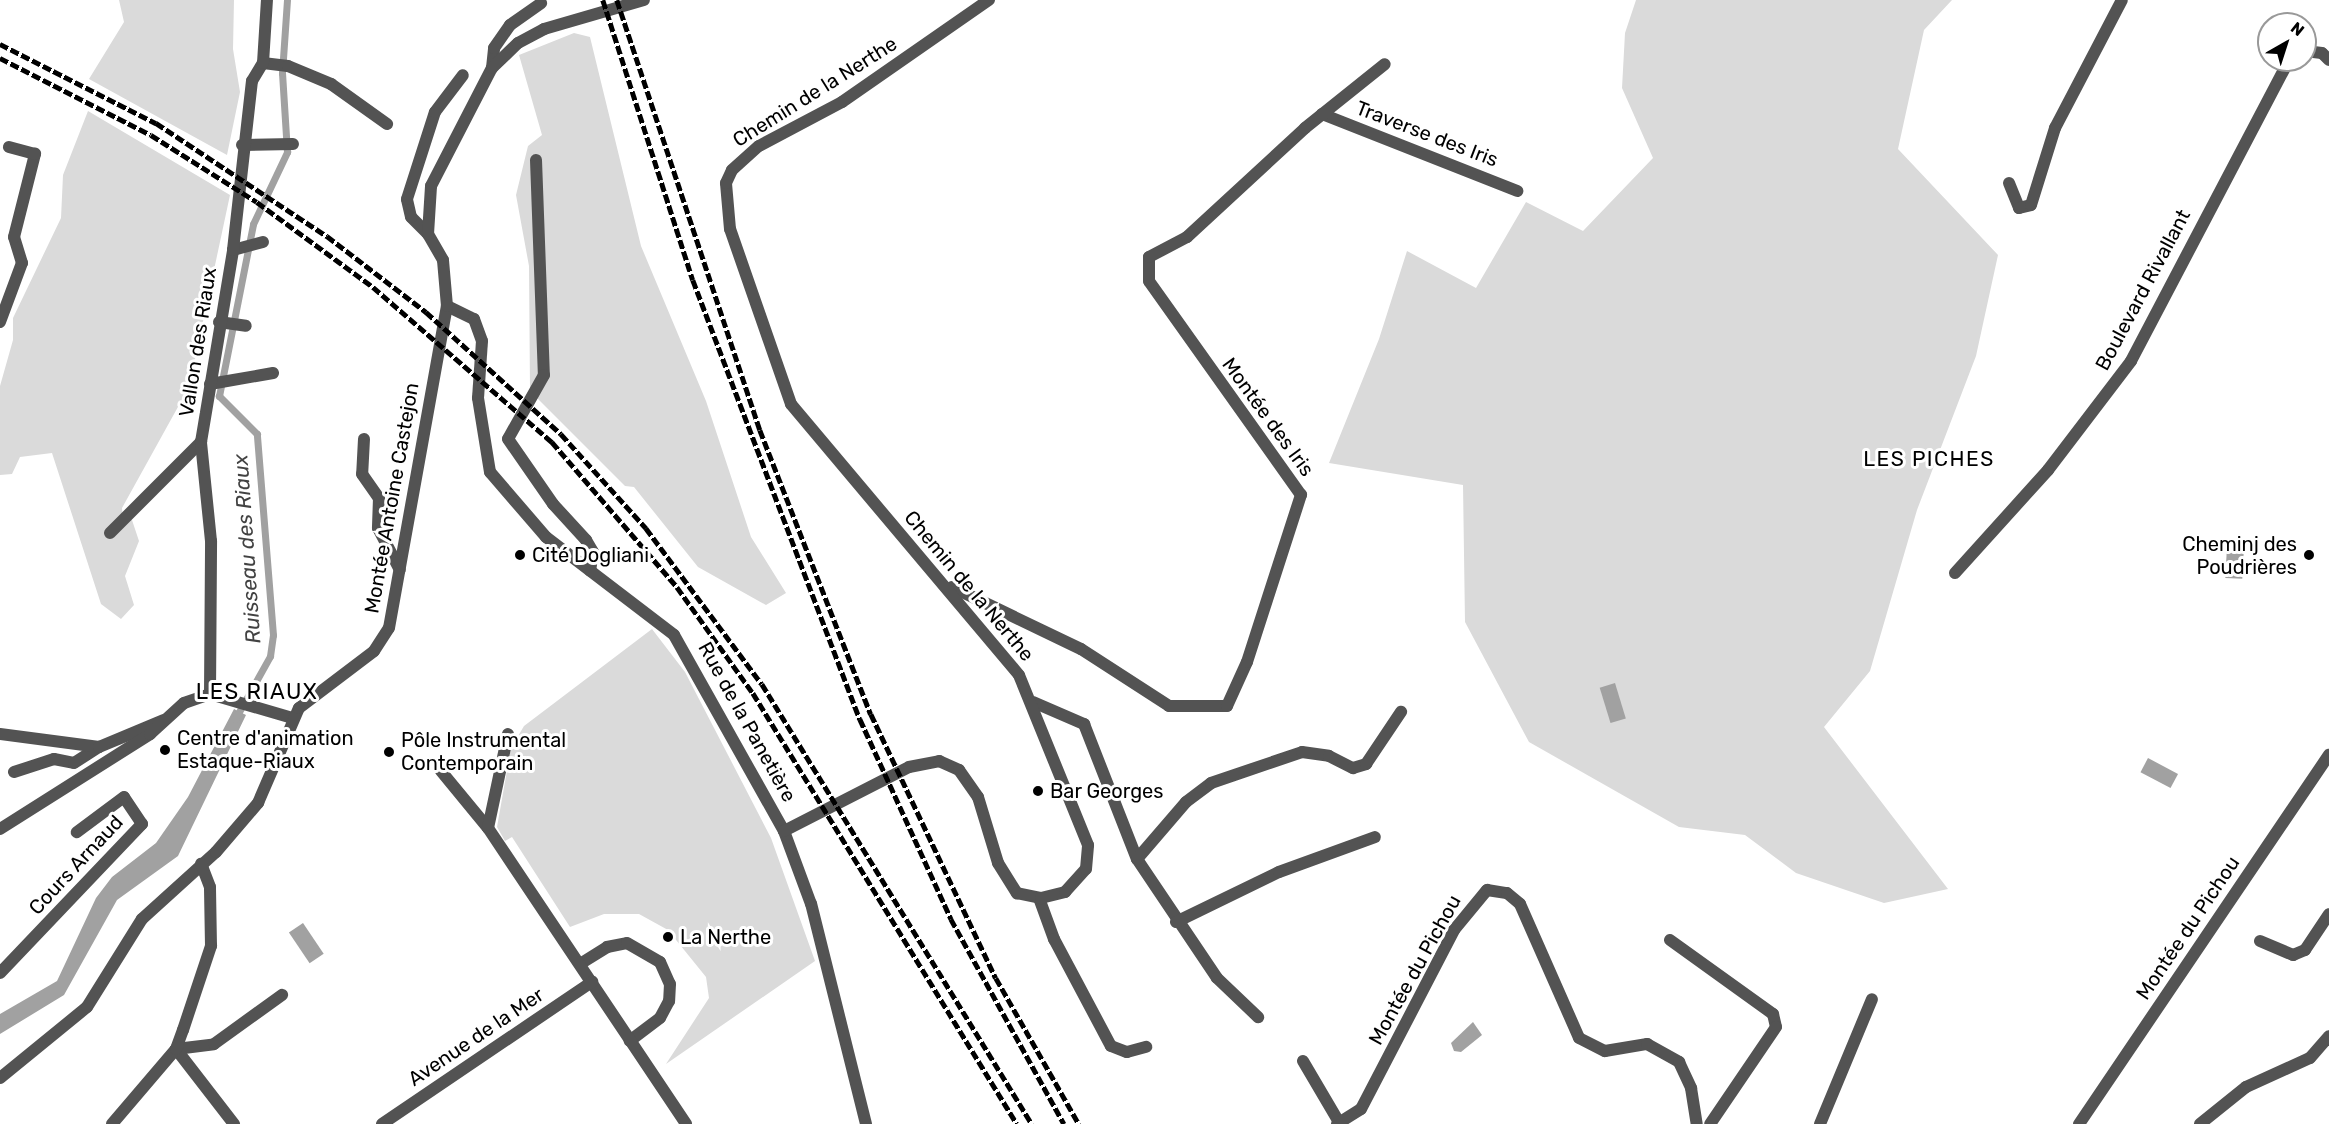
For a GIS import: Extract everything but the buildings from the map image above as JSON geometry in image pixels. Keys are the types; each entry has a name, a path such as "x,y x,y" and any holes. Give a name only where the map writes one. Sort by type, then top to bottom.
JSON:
{"street":[{"name":"Vallon des Riaux","path":"210,694 211,541 201,442 214,384 237,249 242,145 252,81 263,63 267,0"},
{"path":"492,68 544,29 645,0"},
{"name":"Chemin de la Nerthe","path":"989,0 842,102 759,146 732,170 726,183 730,229 791,404 947,584 1033,702 1088,845 1086,869 1065,892 1039,898"},
{"path":"2009,183 2019,208 2031,205 2055,128 2122,0"},
{"path":"428,234 431,186 492,68 494,48 510,25 541,3"},
{"path":"263,63 283,65 331,84 387,124"},
{"name":"Montée des Iris","path":"947,584 1082,649 1169,706 1227,706 1247,662 1301,495 1149,280 1149,257 1187,237 1322,114 1385,64"},
{"name":"Boulevard Rivallant","path":"1955,573 2048,470 2131,361 2283,72"},
{"name":"Montée Antoine Castejon","path":"0,1077 87,1008 142,919 201,864 258,803 292,718 310,696 374,651 389,628 447,306 443,260 428,234 411,217 407,199 435,112 463,75"},
{"name":"Traverse des Iris","path":"1322,114 1517,191"},
{"path":"242,145 293,144"},
{"path":"0,322 22,263 14,237 35,154 9,147"},
{"path":"536,160 544,375 508,440 553,504 586,540 593,552 590,571"},
{"path":"237,249 263,242"},
{"name":"Rue de la Panetière","path":"447,306 474,319 482,341 478,398 490,472 546,537 636,603 685,649 784,831"},
{"path":"225,322 246,326"},
{"path":"214,384 273,373"},
{"path":"364,438 362,474 379,498 378,528 400,570"},
{"path":"110,533 201,442"},
{"path":"0,829 164,720 184,703 210,694 234,698 292,718"},
{"path":"1033,702 1084,724 1137,859 1176,922 1217,978 1258,1017"},
{"path":"1137,859 1155,844 1186,802 1211,783 1302,752 1329,756 1353,768 1366,764 1401,712"},
{"path":"14,772 54,759 74,763 99,747 164,720"},
{"path":"0,734 99,747"},
{"path":"488,828 508,734"},
{"name":"Montée du Pichou","path":"2079,1124 2329,755"},
{"path":"866,1124 811,903 784,831 909,767 947,762 978,797 998,863 1017,892 1039,898 1054,939 1112,1046 1127,1052 1146,1047"},
{"path":"441,771 488,828 687,1124"},
{"name":"Cours Arnaud","path":"0,974 142,824 124,797 77,832"},
{"path":"1176,922 1279,872 1375,837"},
{"path":"112,1124 176,1049 211,946 210,887 201,864"},
{"name":"Montée du Pichou","path":"1338,1123 1361,1108 1454,930 1487,890 1507,893 1520,903 1579,1038 1605,1051 1647,1044 1679,1062 1691,1088 1697,1124"},
{"path":"2260,941 2293,955 2305,950 2329,914"},
{"path":"1670,940 1773,1014 1776,1027 1710,1124"},
{"path":"580,964 607,947 627,943 660,962 670,984 669,1002 660,1018 630,1041"},
{"name":"Avenue de la Mer","path":"382,1124 592,982"},
{"path":"176,1049 214,1044 282,995"},
{"path":"1820,1124 1872,999"},
{"path":"2200,1124 2246,1087 2310,1058 2329,1036"},
{"path":"176,1049 234,1124"},
{"path":"1303,1061 1338,1123"}],"shaded area":[{"path":"119,0 234,0 233,49 240,92 227,155 89,79 124,22"},
{"path":"1636,0 1952,0 1924,30 1898,149 1998,255 1976,356 1917,510 1870,671 1824,727 1948,889 1884,903 1796,873 1745,835 1679,827 1529,742 1465,622 1463,485 1329,463 1379,339 1407,251 1476,288 1526,202 1583,231 1653,158 1622,88 1625,33"},
{"path":"574,33 590,37 641,246 706,401 751,537 786,593 766,605 698,567 634,487 625,486 530,391 529,266 516,195 528,146 542,135 519,55"},
{"path":"88,111 230,195 189,387 122,508 123,519 132,520 139,541 125,576 134,605 121,619 101,604 52,453 20,457 12,474 0,475 0,386 13,340 13,318 61,218 63,175"},
{"path":"2227,546 2244,547 2242,579 2225,578"},
{"path":"652,629 685,672 771,838 815,961 666,1064 709,998 706,977 668,930 639,914 604,914 570,927 512,837 505,841 497,827 511,748 524,726"},
{"path":"1615,683 1626,718 1611,723 1600,688"},
{"path":"234,709 246,715 178,856 117,900 64,995 0,1034 0,1014 57,981 96,898 112,877 156,843 188,797"},
{"path":"2148,758 2178,774 2171,788 2140,772"},
{"path":"303,923 324,954 310,963 289,933"},
{"path":"1473,1022 1482,1035 1461,1052 1454,1051 1451,1043"}],"waterway":[{"name":"Ruisseau des Riaux","path":"235,719 270,656 273,635 257,434 219,396 253,224 287,152 282,73 287,0"}],"railway":[{"path":"603,0 693,280 860,719 951,919 1064,1124"},
{"path":"617,0 760,430 871,714 996,978 1079,1124"},
{"path":"0,44 156,123 327,236 426,312 561,434 646,528 762,684 1032,1124"},
{"path":"0,58 151,135 257,202 373,287 552,442 677,587 753,693 1017,1124"}],"place":[{"name":"Cité Dogliani","path":"520,555"},
{"name":"Cheminj des Poudrières","path":"2309,555"},
{"name":"Centre d'animation Estaque-Riaux","path":"165,750"},
{"name":"Pôle Instrumental Contemporain","path":"389,752"},
{"name":"Bar Georges","path":"1038,791"},
{"name":"La Nerthe","path":"668,937"}],"district":[{"name":"LES PICHES","path":"1929,459"},
{"name":"LES RIAUX","path":"257,692"}]}
